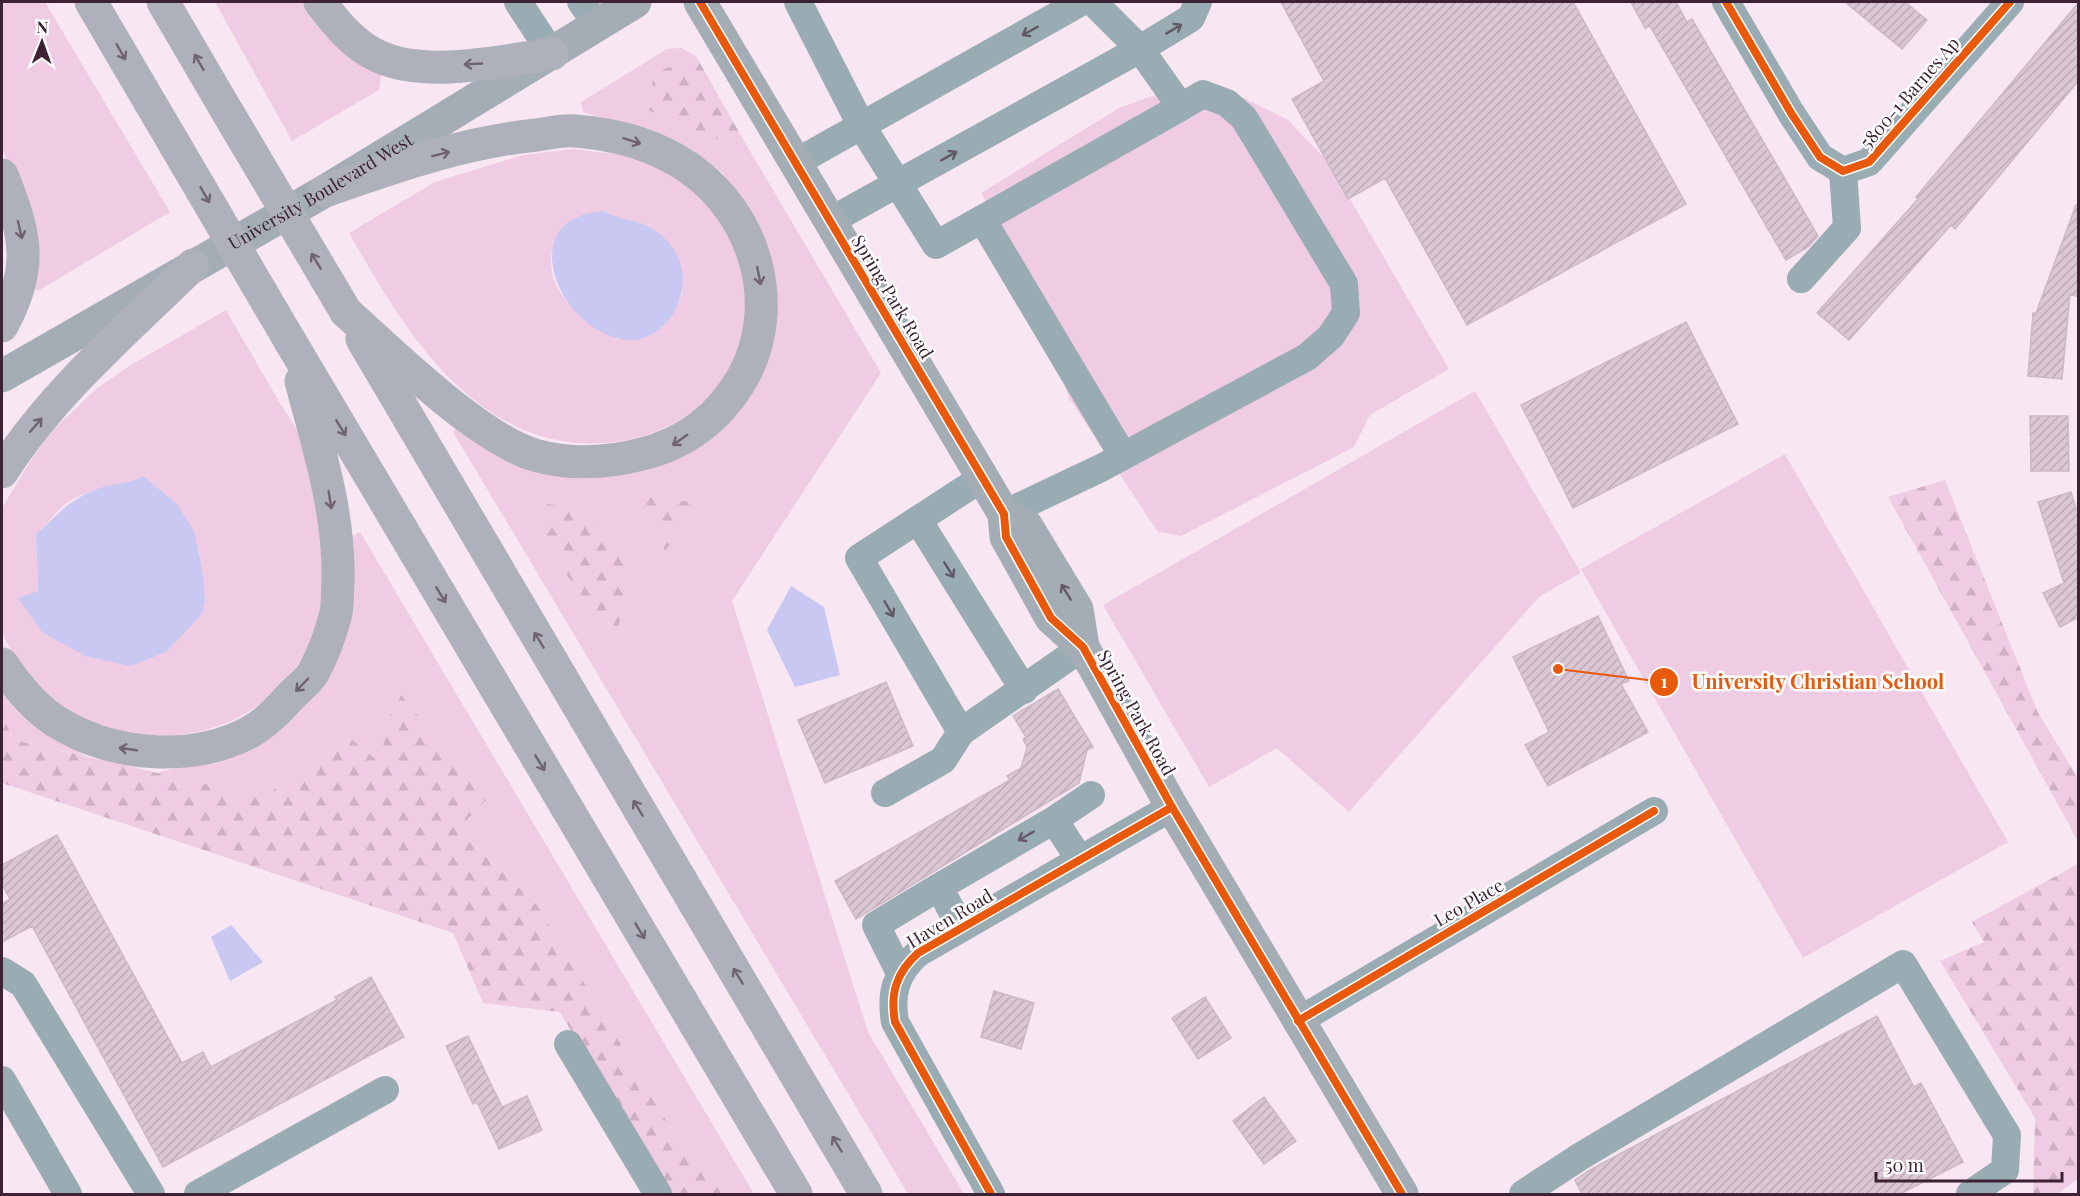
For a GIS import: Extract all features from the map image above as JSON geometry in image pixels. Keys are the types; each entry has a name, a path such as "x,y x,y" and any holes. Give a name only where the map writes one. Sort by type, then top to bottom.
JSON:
{"highway":[{"path":"91,2 796,1194"},
{"path":"163,2 866,1194"},
{"path":"320,2 354,41 378,57 405,66 477,65 552,54"},
{"path":"325,191 407,162 510,137 573,131 627,139 668,155 691,169 711,186 739,222 751,247 760,275 762,303 761,325 751,362 730,399 711,418 670,447 618,460 591,462 537,455 512,446 483,427 423,380 346,312"},
{"path":"2,175 21,232 25,256 21,284 2,326"},
{"path":"2,472 21,443 77,379 193,265"},
{"path":"2,664 17,686 38,708 60,725 87,738 118,747 152,752 206,747 250,732 272,716 312,675 337,610 339,553 328,483 290,341"}],"main road":[{"name":"University Boulevard West","path":"2,376 325,191 552,54 589,14 635,2"},
{"name":"Spring Park Road","path":"700,2 1004,514 1006,537 1051,618 1083,647 1172,807 1401,1194"}],"street":[{"path":"518,2 552,54"},
{"path":"798,2 861,125 936,245 1203,94 1227,103 1244,118 1344,284 1346,314 1331,336 1308,357 1123,456 1004,514"},
{"path":"795,164 1081,2"},
{"path":"1093,2 1140,49 1181,107"},
{"path":"830,221 1140,49 1191,18 1198,2"},
{"path":"1726,2 1791,113 1820,157 1843,171 1847,228 1801,279"},
{"name":"5800-1 Barnes Ap","path":"1843,171 1869,162 2010,2"},
{"path":"982,219 1123,456"},
{"path":"961,732 859,558 982,478"},
{"path":"918,520 1024,690"},
{"path":"885,793 944,760 961,732 1083,647"},
{"path":"900,973 876,925 1054,820 1091,795"},
{"name":"Haven Road","path":"991,1194 895,1022 892,1005 895,985 900,973 918,953 1172,807"},
{"name":"Leo Place","path":"1298,1021 1654,812"},
{"path":"1054,820 1080,860"},
{"path":"939,887 961,928"},
{"path":"1523,1194 1555,1186 1903,964 2007,1135 2005,1170 1970,1194"},
{"path":"2,971 23,984 151,1194"},
{"path":"568,1044 658,1194"},
{"path":"2,1080 68,1194"},
{"path":"198,1194 385,1090"}],"green space":[{"path":"2,2 45,2 170,212 38,291 31,287 32,223 2,148"},
{"path":"215,2 308,2 382,70 379,90 292,141"},
{"path":"681,48 696,56 655,73 716,139 740,134 881,373 732,601 868,1032 964,1194 908,1194 453,432 459,424 494,451 676,456 736,416 771,352 776,296 761,236 723,173 670,139 583,112 581,102 667,49"},
{"path":"696,56 740,134 716,139 646,109 655,73"},
{"path":"1155,95 1244,98 1288,120 1329,163 1449,369 1370,415 1354,447 1181,536 1158,532 1069,398 1025,266 981,193 1119,108"},
{"path":"574,149 650,160 671,172 700,198 727,232 742,271 745,320 734,361 710,396 678,421 638,437 595,444 550,439 507,422 481,405 435,363 397,313 349,233 435,182 523,155","holes":["604,211 612,216 683,291 673,313 666,320 650,329 618,339 592,324 568,303 553,277 551,263 553,247"]},
{"path":"226,310 299,435 311,469 320,509 324,550 323,605 310,644 280,686 242,715 199,732 153,736 107,727 65,707 29,675 2,632 2,508 51,432 96,389 129,366","holes":["131,483 198,549 205,601 19,598 38,591 36,534 63,506 78,496 96,490"]},
{"path":"1475,391 1581,573 1540,596 1349,812 1277,748 1209,787 1103,605"},
{"path":"1785,454 2008,842 1803,958 1581,569"},
{"path":"1945,480 2038,713 2078,778 2078,841 1888,497"},
{"path":"645,497 702,503 665,551"},
{"path":"538,502 593,513 630,576 615,643 550,551"},
{"path":"360,532 754,1194 734,1194 726,1181 690,1160 538,906 458,829 397,691 379,763 350,738 263,797 157,773 240,750 296,713 349,538"},
{"path":"2,684 20,713 85,756 14,740 2,716"},
{"path":"397,690 486,800 458,829 538,906 690,1160 726,1181 734,1194 667,1194 560,1012 483,1003 453,933 2,783 2,716 14,740 263,797 350,738 379,762"},
{"path":"2078,864 2078,1179 2057,1194 2033,1194 2035,1118 1940,961 1984,942 1972,922"}],"water":[{"path":"604,211 645,225 662,236 678,257 682,268 682,292 678,305 663,326 641,339 629,340 604,333 582,319 566,299 555,276 552,253 558,233 575,218"},
{"path":"143,476 177,504 194,531 203,575 205,601 202,614 166,652 131,666 85,656 42,632 18,598 38,591 36,534 64,508 87,493"},
{"path":"791,586 824,607 840,675 795,687 767,630"},
{"path":"231,925 263,962 230,981 211,937"}],"building":[{"path":"1281,2 1573,2 1686,204 1467,325 1385,178 1348,199 1292,99 1324,81"},
{"path":"1631,2 1676,2 1687,22 1692,19 1818,236 1808,247 1786,260 1650,26 1645,28"},
{"path":"1845,2 1905,2 1927,20 1902,49"},
{"path":"2079,2 2079,80 1955,229 1951,225 1849,340 1817,313 1918,199 1916,197"},
{"path":"2076,205 2079,205 2079,297 2070,294 2062,379 2028,376 2033,313 2036,313"},
{"path":"1686,322 1738,424 1573,508 1521,405"},
{"path":"2030,416 2068,416 2069,471 2031,471"},
{"path":"2071,492 2079,517 2079,617 2060,627 2043,593 2064,583 2038,502"},
{"path":"1598,616 1629,681 1621,684 1648,732 1548,786 1525,745 1549,732 1513,657"},
{"path":"886,682 913,746 825,783 798,720"},
{"path":"1058,689 1093,747 1087,750 1079,783 856,919 835,881 1010,780 1007,776 1021,768 1027,747 1023,739 1026,737 1013,716"},
{"path":"57,835 182,1063 203,1052 211,1067 337,1000 335,997 371,977 404,1037 163,1167 32,926 2,942 2,904 10,899 2,884 2,865"},
{"path":"994,991 1034,1003 1021,1049 981,1037"},
{"path":"1205,997 1231,1038 1198,1059 1172,1018"},
{"path":"1877,1016 1914,1087 1921,1083 1963,1162 1900,1194 1582,1194 1575,1180 1590,1170"},
{"path":"468,1036 502,1107 527,1096 542,1130 499,1149 477,1102 473,1104 446,1046"},
{"path":"1264,1097 1296,1141 1264,1164 1233,1121"}],"cycle path":[{"path":"700,2 1004,514 1006,537 1051,618 1083,647 1172,807 1402,1194"},
{"path":"1726,2 1791,113 1820,157 1843,171 1869,162 2010,2"},
{"path":"991,1194 895,1022 893,1002 896,984 904,968 918,953 1172,807"},
{"path":"1298,1021 1654,811"}],"place":[{"name":"University Christian School","path":"1558,669"}]}
